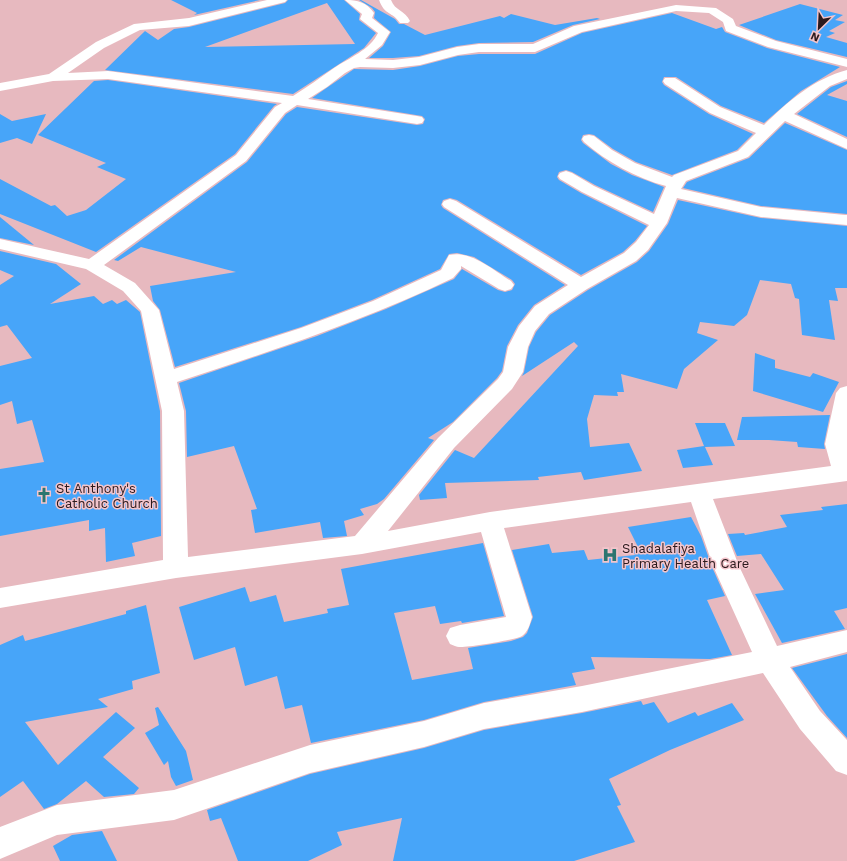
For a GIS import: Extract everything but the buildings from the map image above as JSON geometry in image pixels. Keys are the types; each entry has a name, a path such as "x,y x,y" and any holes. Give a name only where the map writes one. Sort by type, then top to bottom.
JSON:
{"street":[{"path":"53,77 100,45 138,27 189,22 281,0"},
{"path":"350,66 361,55 377,45 384,32 368,22 366,18 368,13 351,0"},
{"path":"385,0 388,8 402,16 404,21"},
{"path":"92,265 241,158 280,110 322,84 340,70 360,62 393,64 420,61 457,51 479,48 535,48 578,29 641,14 676,8 712,10 719,13 729,21 730,28 772,44 847,63"},
{"path":"362,545 446,443 505,384 513,372 518,347 526,330 542,310 581,285 630,257 648,240 660,223 673,187 688,174 743,154 775,122 825,83 847,74"},
{"path":"0,87 53,77 108,75 296,101 417,120"},
{"path":"670,81 715,110 765,131"},
{"path":"785,115 847,145"},
{"path":"589,139 607,154 673,187 761,212 845,220"},
{"path":"566,176 588,189 660,223"},
{"path":"450,204 581,285"},
{"path":"0,244 58,256 92,265 129,287 150,310 173,411 176,568"},
{"path":"165,379 290,337 386,302 447,274 452,269 455,259 462,259 505,285"},
{"path":"0,598 176,568 362,545 490,521 846,473 836,444 847,393"},
{"path":"699,494 718,541 726,566 770,660 810,720 847,761"},
{"path":"460,636 512,628 517,624 519,617 490,521"},
{"path":"0,843 57,820 174,805 310,759 424,734 484,716 770,660 847,641"}],"place":[{"name":"St Anthony's Catholic Church","path":"44,495"},
{"name":"Shadalafiya Primary Health Care","path":"610,555"}]}
